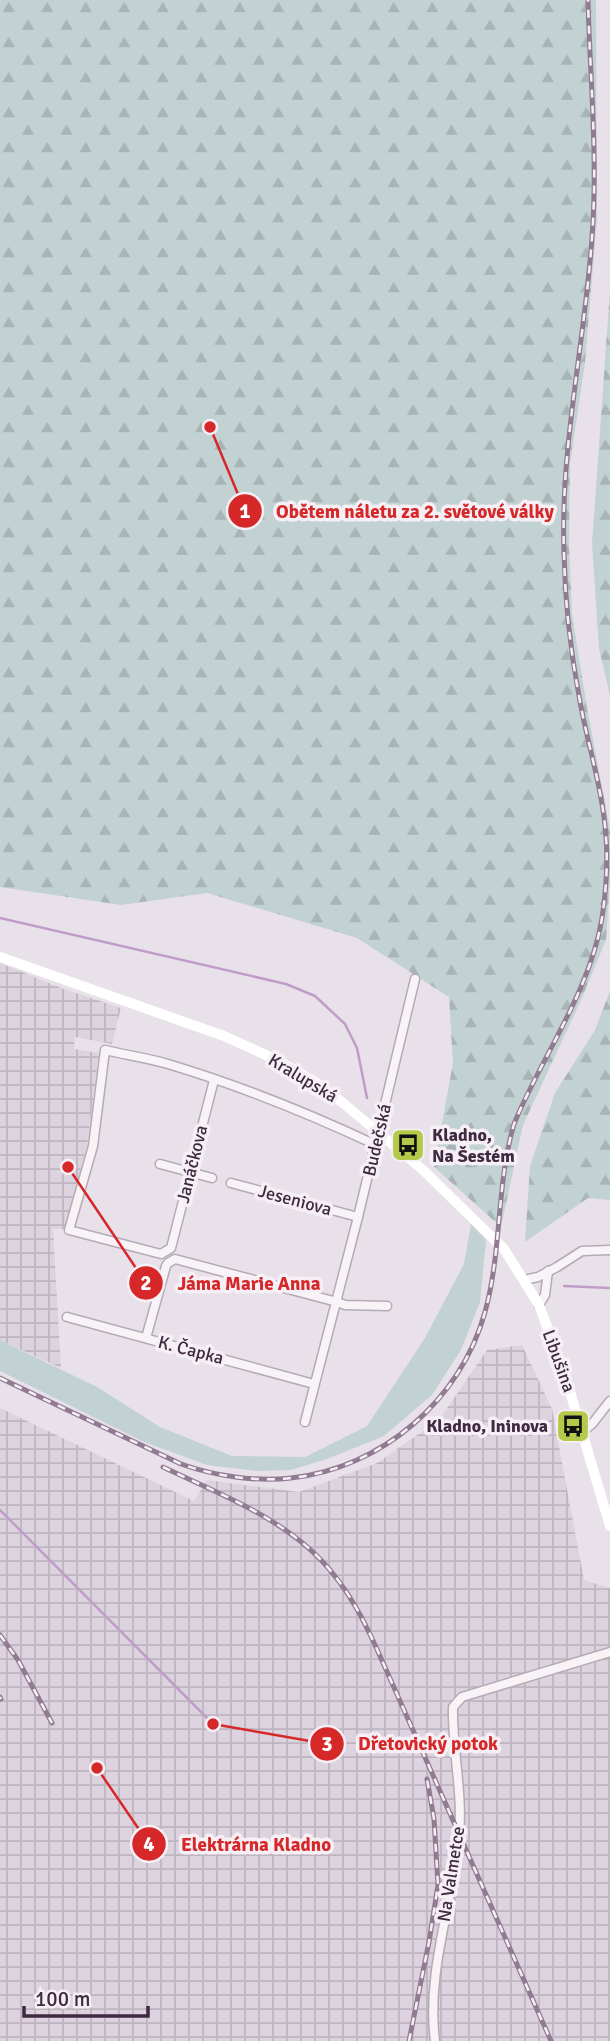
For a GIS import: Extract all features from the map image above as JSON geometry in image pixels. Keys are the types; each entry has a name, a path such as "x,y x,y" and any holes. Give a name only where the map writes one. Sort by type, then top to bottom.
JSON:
{"main road":[{"name":"Kralupská","path":"0,957 224,1036 279,1061 315,1082 343,1102 423,1170 504,1249 524,1280"},
{"name":"Libušina","path":"524,1280 539,1305 565,1375 610,1526"}],"street":[{"name":"Budečská","path":"305,1422 376,1145 415,979"},
{"name":"Kralupská","path":"171,1248 161,1254 69,1230 93,1146 105,1050 166,1063 331,1124 376,1145"},
{"name":"Janáčkova","path":"171,1248 214,1080"},
{"path":"160,1164 212,1178"},
{"name":"Jeseniova","path":"231,1183 358,1217"},
{"path":"524,1280 548,1271 582,1251 610,1250"},
{"path":"146,1338 166,1266 172,1259 337,1301 345,1306 387,1306"},
{"path":"539,1305 545,1296 548,1271"},
{"name":"K. Čapka","path":"68,1317 314,1384"},
{"path":"583,1431 610,1401"},
{"name":"Na Valmetce","path":"435,2041 433,2027 437,1959 455,1870 460,1828 452,1732 453,1707 462,1697 610,1652"}],"shaded area":[{"path":"0,963 61,988 121,1008 112,1044 75,1037 74,1049 99,1053 87,1146 64,1229 53,1229 61,1368 0,1340"},
{"path":"522,1345 552,1409 584,1580 610,1588 610,2041 0,2041 0,1408 194,1501 207,1480 299,1492 377,1463 439,1420 487,1350"}],"green space":[{"path":"0,0 596,0 597,219 585,363 570,464 569,545 572,614 610,829 606,940 523,1125 501,1227 434,1167 453,1063 449,997 357,938 207,893 121,905 0,887"},
{"path":"610,290 610,695 599,649 592,543"},
{"path":"610,991 610,1200 588,1198 525,1242 530,1166 555,1093 595,1030"},
{"path":"471,1224 486,1240 480,1302 461,1350 432,1395 384,1436 327,1459 291,1470 257,1471 207,1465 144,1442 0,1371 0,1340 97,1387 160,1427 232,1456 305,1457 367,1426 425,1338 464,1264"}],"waterway":[{"path":"0,918 286,984 315,996 345,1024 357,1048 367,1098"},
{"path":"564,1286 610,1288"},
{"path":"0,1510 213,1724"}],"railway":[{"path":"0,1378 181,1464 235,1477 291,1478 324,1472 356,1460 386,1444 413,1424 437,1401 474,1344 490,1289 504,1171 514,1124 587,972 596,945 606,888 604,819 573,660 564,553 569,434 589,276 594,207 588,0"},
{"path":"163,1467 246,1507 286,1531 321,1560 348,1594 374,1643 551,2041"},
{"path":"0,1635 18,1660 52,1723"},
{"path":"409,2041 438,1885 434,1819 427,1779"}],"place":[{"name":"Obětem náletu za 2. světové války","path":"210,427"},
{"name":"Kladno, Na Šestém","path":"408,1145"},
{"name":"Jáma Marie Anna","path":"68,1167"},
{"name":"Kladno, Ininova","path":"573,1426"},
{"name":"Dřetovický potok","path":"213,1724"},
{"name":"Elektrárna Kladno","path":"97,1768"}]}
